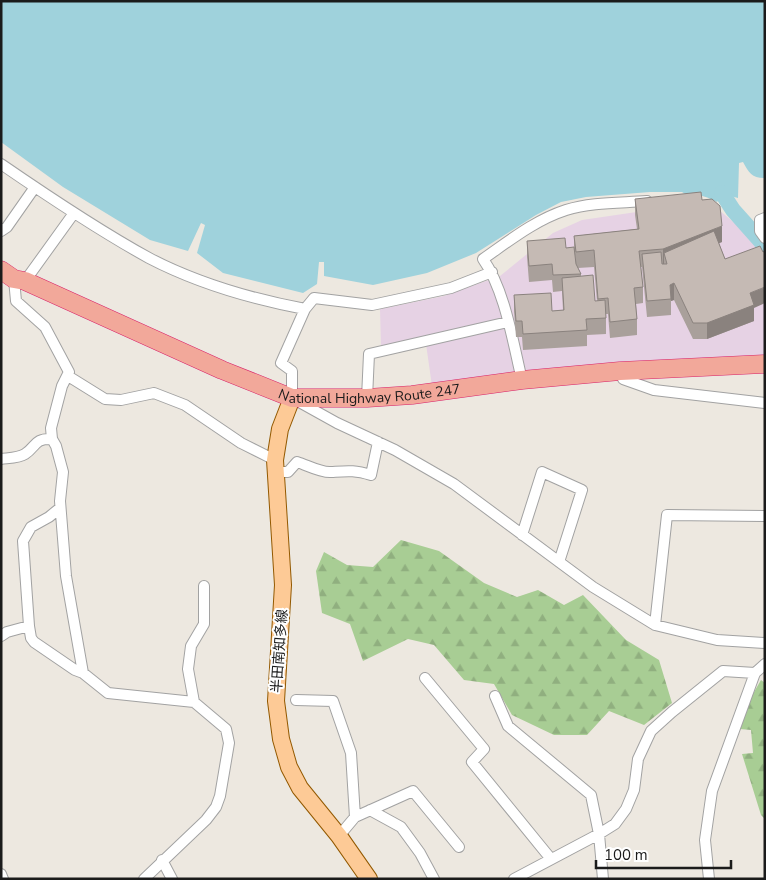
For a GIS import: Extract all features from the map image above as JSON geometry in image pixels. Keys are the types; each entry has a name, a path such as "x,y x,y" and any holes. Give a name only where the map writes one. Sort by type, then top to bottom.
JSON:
{"highway":[{"name":"National Highway Route 247","path":"14,277 222,370 292,398 367,398 412,395 522,380 620,371 765,364"}],"main road":[{"name":"半田南知多線","path":"292,398 280,429 276,466 283,585 276,701 281,739 289,767 300,788 339,836 370,879"}],"street":[{"path":"1,164 74,213 151,258 204,282 266,302 305,309"},
{"path":"1,231 7,227 35,186"},
{"path":"522,380 508,322 492,272 483,259 540,221 565,210 582,206 658,200"},
{"path":"74,213 14,277 16,301 45,327 69,372 62,386 51,428 52,439 56,446 63,472 60,508 66,576 83,673"},
{"path":"765,218 760,220 760,231 765,238"},
{"path":"492,272 451,288 372,305 314,298 305,309 281,363 292,371 292,398 337,423 395,450 454,484 593,587 655,625 717,640 765,643"},
{"path":"367,398 369,354 508,322"},
{"path":"620,371 623,380 654,390 765,403"},
{"path":"68,376 105,399 121,400 154,393 185,405 276,466 288,472 297,462 332,472 336,470 356,471 370,475 378,442"},
{"path":"1,459 25,454 40,441 52,439"},
{"path":"522,535 542,472 582,490 559,562"},
{"path":"60,508 31,527 23,541 31,638 37,646 83,673 108,693 194,702 226,729 229,742 220,796 216,808 206,820 144,879"},
{"path":"655,625 667,515 765,516"},
{"path":"194,702 188,669 192,646 204,624 204,586"},
{"path":"1,636 7,632 29,626"},
{"path":"709,879 705,840 712,791 755,673 765,664"},
{"path":"514,879 615,824 626,809 634,790 638,759 651,731 672,712 723,671 755,673"},
{"path":"425,678 484,749 472,762 550,859"},
{"path":"495,696 508,726 591,795 599,834 603,879"},
{"path":"296,700 334,701 351,753 355,817"},
{"path":"339,836 355,817 414,791 459,847"},
{"path":"370,810 401,827 420,853 434,879"},
{"path":"162,860 172,879"},
{"path":"1,874 3,879"}],"shaded area":[{"path":"698,203 719,210 744,231 765,255 765,358 432,386 425,337 381,347 380,309 444,296 500,276 553,233 582,220"}],"green space":[{"path":"401,540 439,551 484,583 517,597 538,590 564,605 583,595 626,640 659,660 672,703 644,725 609,711 587,735 554,735 512,715 494,684 464,680 434,645 408,639 363,661 350,624 322,613 316,571 324,552 347,565 373,567"},
{"path":"761,680 765,683 765,819 761,815 742,754 753,753 751,730 740,729 750,699"}],"water":[{"path":"1,1 765,1 765,178 751,174 743,162 739,163 738,198 723,194 717,202 701,196 690,197 682,192 650,192 586,197 561,202 536,215 476,253 427,273 373,285 324,276 324,262 319,262 317,284 303,293 223,273 197,253 205,225 201,223 188,251 150,240 63,187 1,142"}],"building":[{"path":"701,192 702,200 712,199 720,206 722,226 663,249 639,251 643,287 634,288 637,319 610,322 608,298 598,299 594,250 576,252 574,236 639,229 635,199"},
{"path":"714,231 725,259 760,246 763,252 765,251 765,287 750,293 754,305 707,323 693,323 674,283 670,285 671,299 647,301 642,254 661,252 662,264 667,264 664,253"},
{"path":"565,238 566,248 574,247 576,264 581,274 553,275 552,264 529,266 527,241"},
{"path":"593,275 595,301 605,300 606,318 586,319 587,330 523,334 522,321 516,321 514,295 551,293 552,311 564,310 562,278"}],"waterway":[{"path":"722,193 733,210 765,246"}]}
